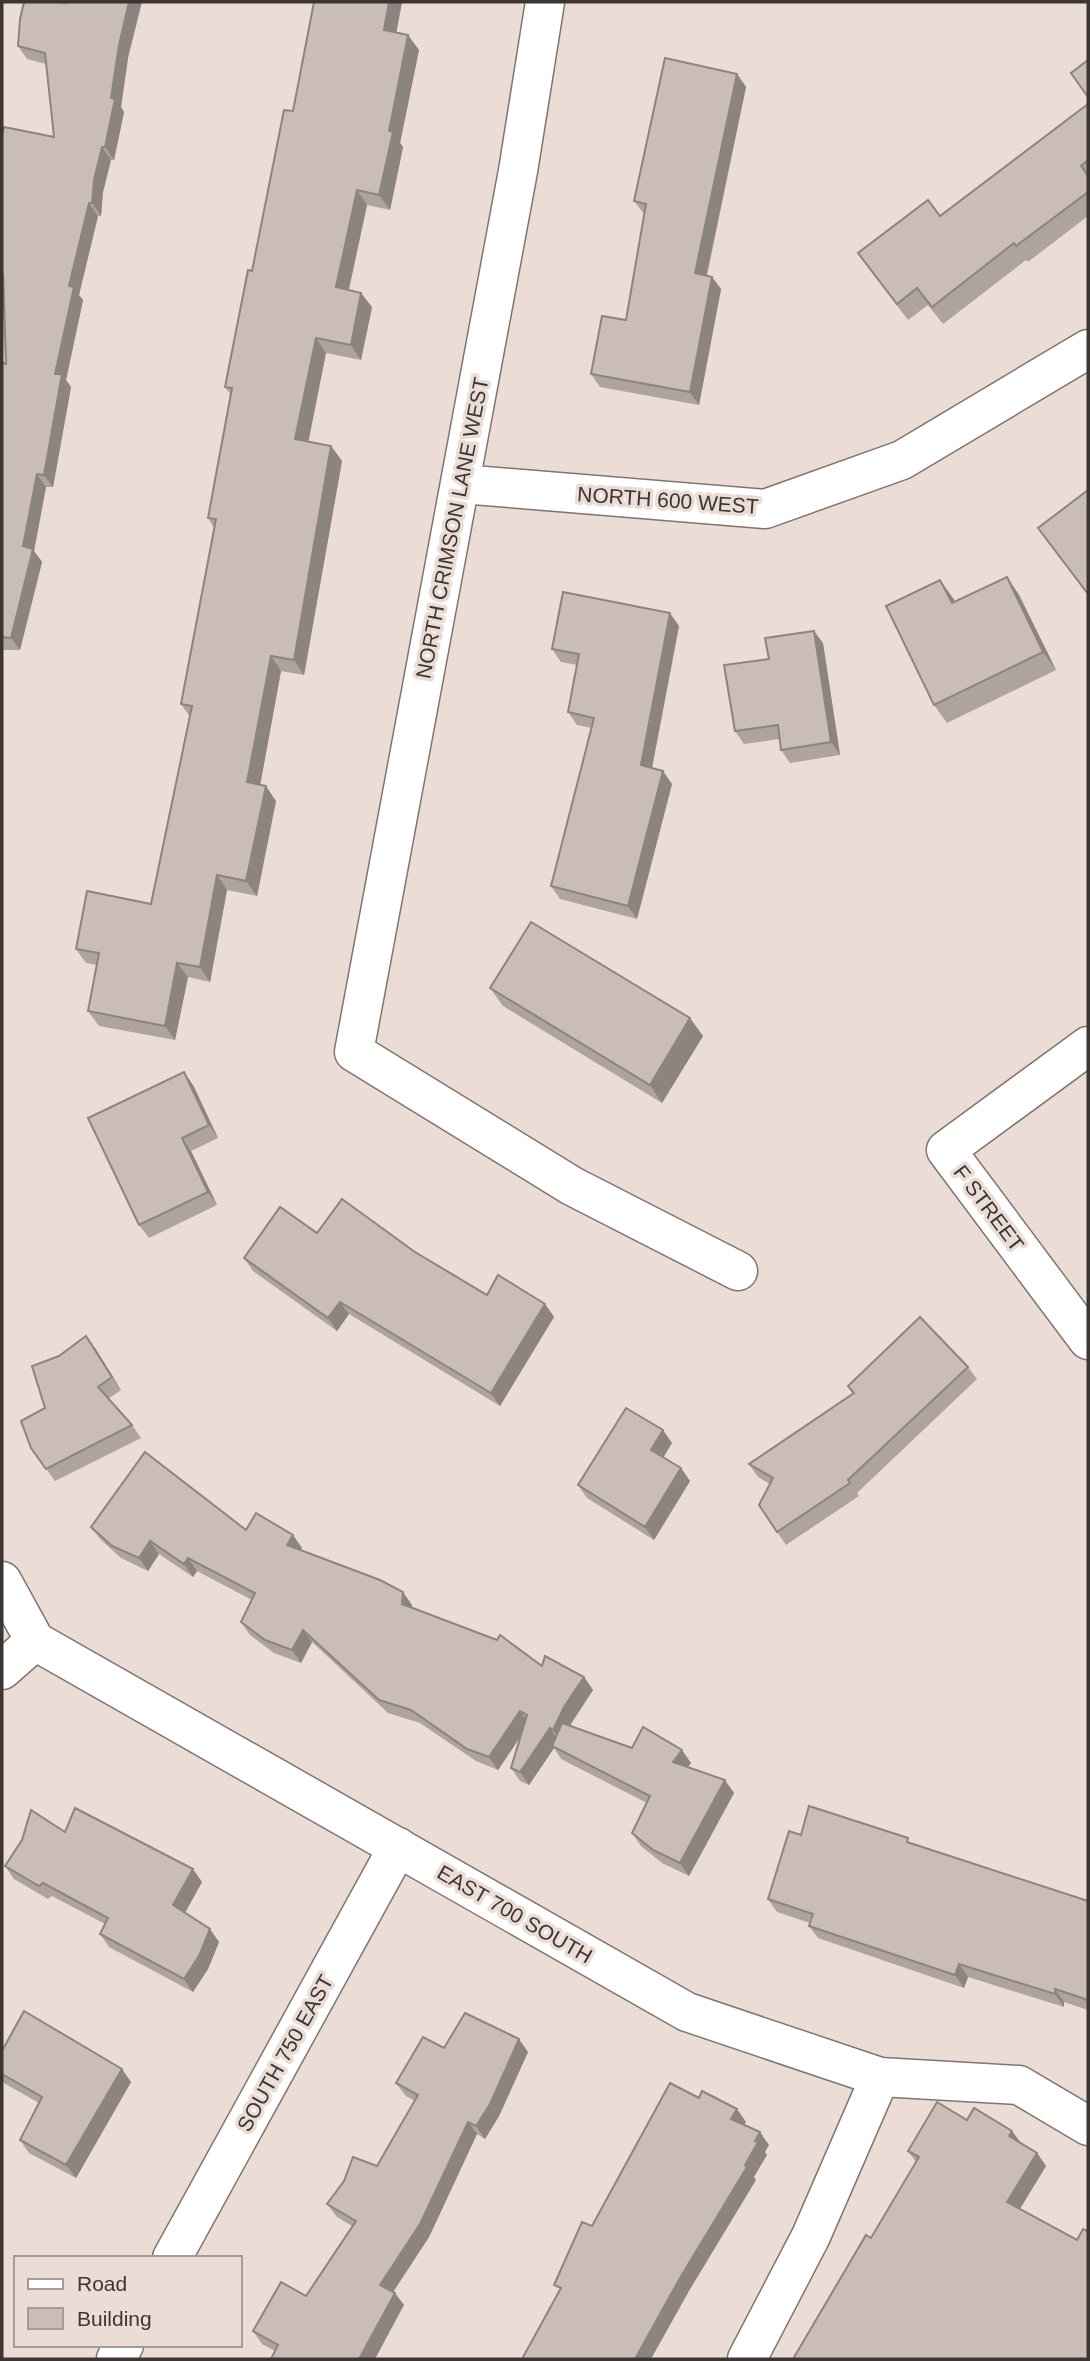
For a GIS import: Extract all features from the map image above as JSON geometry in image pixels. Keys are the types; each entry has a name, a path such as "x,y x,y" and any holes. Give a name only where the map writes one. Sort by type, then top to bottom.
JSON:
{"street":[{"name":"NORTH CRIMSON LANE WEST","path":"545,2 518,171 354,1052 572,1186 738,1271"},
{"name":"NORTH 600 WEST","path":"461,484 765,509 902,460 1088,349"},
{"name":"F STREET","path":"1088,1046 946,1150 1088,1340"},
{"path":"2,1581 36,1641 2,1670"},
{"name":"EAST 700 SOUTH","path":"36,1641 687,2012 880,2077 1019,2085 1088,2126"},
{"name":"SOUTH 750 EAST","path":"173,2256 398,1847"},
{"path":"747,2359 811,2236 880,2077"}],"building":[{"path":"24,2 129,2 119,45 111,98 115,99 105,147 102,147 92,203 89,203 69,286 74,287 55,374 62,374 44,475 37,474 23,546 33,549 11,638 2,637 2,362 6,364 2,274 2,135 4,127 54,137 45,53 18,46"},
{"path":"314,2 389,2 384,30 408,35 389,131 393,132 379,195 357,190 336,287 361,293 351,345 316,338 295,439 331,446 294,660 271,656 247,782 266,786 246,881 217,875 200,967 177,963 165,1026 88,1011 99,953 76,949 87,891 151,904 192,706 181,704 216,519 208,518 232,388 225,387 248,270 252,271 284,110 293,111"},
{"path":"665,58 737,74 695,273 712,277 690,392 591,374 602,316 626,320 646,204 634,201"},
{"path":"1088,60 1088,97 1071,73"},
{"path":"1088,104 1088,160 1081,166 1088,176 1088,192 1016,246 1014,243 932,307 917,288 897,304 858,253 928,200 940,216"},
{"path":"1088,490 1088,594 1038,528"},
{"path":"1007,577 1043,652 934,705 886,606 940,580 952,603"},
{"path":"563,592 670,613 641,765 663,771 628,906 551,886 594,718 568,712 579,654 552,649"},
{"path":"814,631 831,742 781,750 778,725 735,731 724,665 769,659 765,638"},
{"path":"531,922 690,1018 650,1085 490,988"},
{"path":"184,1072 209,1125 182,1138 208,1192 139,1225 88,1118"},
{"path":"342,1199 415,1252 487,1295 498,1275 545,1304 491,1393 340,1302 328,1318 244,1258 280,1207 317,1233"},
{"path":"920,1317 968,1367 848,1480 850,1483 777,1532 759,1505 773,1478 749,1464 854,1393 848,1386"},
{"path":"86,1336 112,1377 98,1387 132,1425 46,1469 31,1448 21,1421 45,1408 32,1366 59,1356"},
{"path":"626,1408 663,1430 651,1450 681,1468 645,1527 578,1485"},
{"path":"145,1452 246,1530 256,1513 293,1535 287,1545 380,1580 403,1592 402,1604 497,1640 500,1635 542,1666 545,1656 584,1677 564,1707 553,1730 550,1728 520,1772 511,1768 527,1715 520,1711 489,1757 467,1749 411,1710 379,1700 303,1630 292,1650 265,1640 241,1622 255,1593 188,1558 184,1564 150,1541 139,1558 112,1546 91,1527"},
{"path":"562,1723 632,1748 643,1727 682,1750 673,1762 725,1780 680,1863 653,1850 632,1833 650,1796 552,1746"},
{"path":"809,1806 908,1838 907,1842 1088,1901 1088,2000 1055,1989 1055,1994 959,1964 955,1975 809,1926 813,1914 768,1899 789,1831 801,1835"},
{"path":"75,1808 193,1869 173,1905 210,1929 199,1956 184,1979 100,1934 108,1918 43,1883 39,1886 5,1866 22,1840 31,1810 65,1832"},
{"path":"24,2011 122,2069 66,2165 20,2140 42,2097 2,2074 2,2051"},
{"path":"465,2013 519,2039 490,2104 476,2126 468,2122 420,2224 380,2285 395,2293 359,2359 271,2359 278,2345 253,2331 281,2282 306,2296 356,2221 327,2204 344,2181 353,2157 377,2166 418,2095 396,2083 423,2037 444,2048"},
{"path":"670,2083 699,2098 702,2091 737,2109 731,2119 760,2132 755,2141 758,2142 745,2165 747,2167 635,2359 522,2359 561,2288 554,2285 582,2222 592,2226"},
{"path":"937,2102 967,2120 974,2108 1012,2131 1009,2136 1037,2153 1007,2202 1077,2240 1083,2229 1087,2231 1088,2228 1088,2359 793,2359 866,2235 871,2238 919,2157 908,2151"}]}
